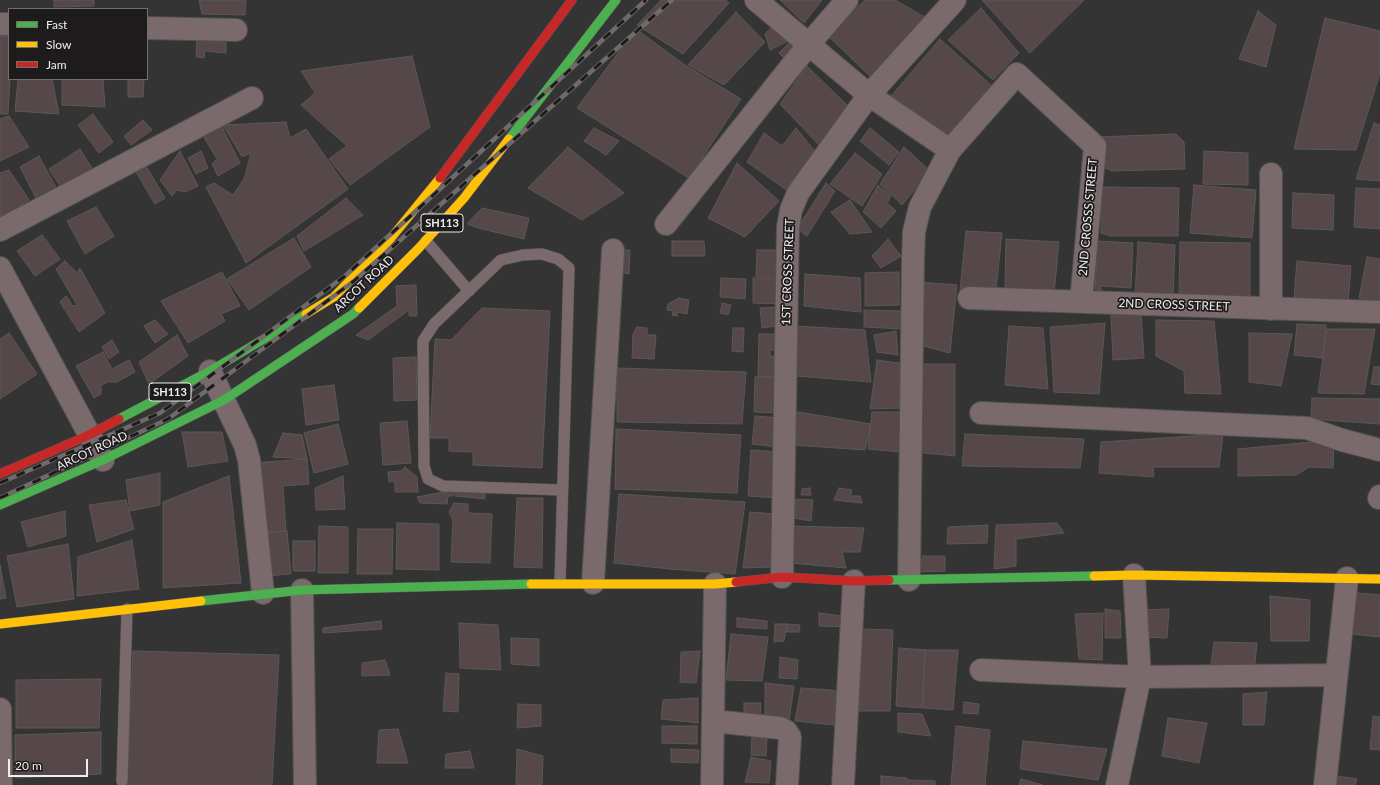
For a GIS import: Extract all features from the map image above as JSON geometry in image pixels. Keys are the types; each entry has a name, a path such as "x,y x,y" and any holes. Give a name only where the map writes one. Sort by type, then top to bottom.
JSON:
{"main road":[{"name":"ARCOT ROAD","path":"0,474 89,435 210,371 334,297 391,238 442,176 572,0"},
{"name":"ARCOT ROAD","path":"0,504 103,460 224,400 353,314 426,241 464,198 616,0"},
{"path":"0,624 302,590 560,583 715,584 782,577 854,581 1134,575 1380,578"}],"street":[{"path":"756,0 870,95 950,150 920,207 914,232 909,580"},
{"path":"666,224 809,44 847,0"},
{"name":"1ST CROSS STREET","path":"782,577 788,227 791,210 798,193 870,95 955,0"},
{"path":"148,28 236,30"},
{"name":"2ND CROSSS STREET","path":"950,150 1017,74 1095,146 1081,302"},
{"path":"0,230 252,98"},
{"path":"1271,174 1271,309"},
{"path":"593,583 613,250"},
{"path":"0,268 103,460"},
{"name":"2ND CROSS STREET","path":"968,298 1380,312"},
{"path":"210,371 245,445 249,460 263,594"},
{"path":"981,413 1307,428 1342,440 1380,450"},
{"path":"1117,785 1140,677 1134,575"},
{"path":"1325,785 1347,578"},
{"path":"843,785 854,581"},
{"path":"712,785 715,584"},
{"path":"302,590 305,785"},
{"path":"981,670 1140,677 1336,675"},
{"path":"0,709 1,785"},
{"path":"713,721 780,728 786,731 790,736 788,785"}],"lane":[{"path":"426,241 469,291"},
{"path":"560,583 569,268 558,259 542,254 523,255 501,260 434,324 423,341 424,466 428,479 443,486 562,490"},
{"path":"122,781 127,610"}],"building":[{"path":"54,0 94,0 94,6 54,7"},
{"path":"199,0 246,0 245,15 202,14"},
{"path":"661,0 726,0 729,3 683,54 637,25"},
{"path":"780,0 822,0 804,23"},
{"path":"865,0 895,0 928,19 875,81 827,35"},
{"path":"982,0 1084,0 1030,53"},
{"path":"981,8 1019,53 993,80 948,40"},
{"path":"1258,11 1276,25 1266,67 1239,59"},
{"path":"736,12 765,42 724,85 688,65"},
{"path":"1325,18 1380,31 1380,73 1356,150 1294,149"},
{"path":"772,27 788,41 770,50 765,34"},
{"path":"636,29 685,65 741,99 689,178 577,108"},
{"path":"0,36 8,36 8,80 10,80 8,114 0,114"},
{"path":"202,37 207,37 209,42 226,42 226,53 205,51 204,58 196,57 197,40"},
{"path":"940,39 993,87 951,142 891,96"},
{"path":"792,40 799,48 787,61 779,53"},
{"path":"412,56 430,127 350,185 329,159 347,146 301,105 315,93 301,71"},
{"path":"807,66 850,108 819,145 780,104"},
{"path":"18,80 52,80 59,114 15,111"},
{"path":"62,80 103,80 105,107 62,105"},
{"path":"128,80 144,80 143,97 128,97"},
{"path":"93,114 113,142 99,153 78,125"},
{"path":"9,116 29,147 0,161 0,119"},
{"path":"143,120 152,130 131,145 124,136"},
{"path":"286,122 290,138 306,129 348,189 246,263 206,187 214,183 233,195 244,179 251,153 242,157 223,125"},
{"path":"1374,123 1380,125 1380,181 1356,179"},
{"path":"221,125 240,163 218,176 212,164 217,159 202,134"},
{"path":"594,128 619,141 606,155 584,141"},
{"path":"796,128 817,154 792,194 747,162 764,133 782,146"},
{"path":"870,128 899,152 889,165 860,141"},
{"path":"1176,134 1184,142 1185,169 1112,171 1098,165 1097,137"},
{"path":"568,147 624,193 582,220 528,188"},
{"path":"904,147 930,171 902,205 880,184"},
{"path":"80,149 92,168 61,188 49,169"},
{"path":"180,151 198,186 185,192 177,190 172,196 160,180"},
{"path":"201,151 208,168 196,174 188,158"},
{"path":"1204,151 1248,153 1248,185 1203,184"},
{"path":"855,153 882,174 862,206 830,184"},
{"path":"39,156 57,189 37,200 20,167"},
{"path":"737,163 779,201 745,237 708,218"},
{"path":"146,166 165,198 155,204 136,172"},
{"path":"9,170 29,200 0,219 0,173"},
{"path":"826,183 835,191 807,236 797,229"},
{"path":"878,185 891,196 887,203 896,211 881,228 863,212"},
{"path":"1194,185 1256,190 1252,238 1190,233"},
{"path":"1101,187 1179,188 1178,236 1110,236 1101,233"},
{"path":"1356,188 1380,189 1380,229 1354,227"},
{"path":"1293,193 1334,195 1333,230 1292,228"},
{"path":"346,198 363,215 304,251 297,236"},
{"path":"850,200 872,232 850,234 831,212"},
{"path":"96,207 114,236 85,254 67,221"},
{"path":"482,208 529,218 524,239 467,224"},
{"path":"966,231 1002,233 996,290 960,290"},
{"path":"42,235 60,259 35,276 17,251"},
{"path":"294,238 311,267 249,310 227,279"},
{"path":"888,239 901,256 881,268 872,256"},
{"path":"1006,239 1059,242 1054,294 1005,291"},
{"path":"672,241 704,241 705,256 672,256"},
{"path":"1098,241 1133,243 1131,288 1101,286 1101,294 1095,289"},
{"path":"1138,242 1175,245 1173,299 1135,296"},
{"path":"1180,242 1250,243 1250,297 1179,296"},
{"path":"620,250 630,250 629,274 616,271"},
{"path":"757,250 777,250 777,277 756,277"},
{"path":"1367,257 1380,259 1380,302 1359,298"},
{"path":"65,261 77,273 80,268 105,313 79,332 60,302 66,296 73,306 77,305 56,269"},
{"path":"1297,261 1351,266 1348,303 1294,299"},
{"path":"222,272 240,306 221,314 225,321 188,343 161,301"},
{"path":"899,272 899,305 865,306 865,273"},
{"path":"805,274 860,278 861,312 804,306"},
{"path":"721,278 746,279 745,299 720,297"},
{"path":"753,278 785,279 784,304 753,303"},
{"path":"918,282 957,285 950,353 916,344"},
{"path":"416,285 417,316 409,316 409,310 368,340 356,335 397,306 396,286"},
{"path":"679,298 689,300 687,314 677,312 677,316 672,315 673,311 667,310 668,304"},
{"path":"722,303 731,305 728,315 720,313"},
{"path":"782,307 777,326 762,328 760,308"},
{"path":"482,308 550,311 542,468 473,465 473,452 449,451 449,438 430,438 435,339 451,340"},
{"path":"864,310 902,311 902,329 864,327"},
{"path":"1141,314 1144,358 1113,360 1111,315"},
{"path":"155,320 168,334 155,343 144,326"},
{"path":"1156,320 1214,321 1221,394 1185,393 1184,371 1156,356"},
{"path":"1105,323 1099,394 1054,392 1050,327"},
{"path":"1297,324 1326,325 1323,358 1294,355"},
{"path":"795,326 865,330 871,382 796,376"},
{"path":"1009,326 1043,328 1048,389 1005,385"},
{"path":"637,327 647,328 647,335 656,335 654,359 632,358 633,334"},
{"path":"733,328 744,328 743,352 732,351"},
{"path":"1327,329 1375,329 1364,394 1318,393"},
{"path":"896,331 898,355 877,352 874,335"},
{"path":"9,333 37,374 0,399 0,339"},
{"path":"1249,333 1292,334 1281,386 1249,382"},
{"path":"759,334 783,334 783,350 770,350 770,356 782,357 782,377 758,377"},
{"path":"177,335 188,356 149,384 139,362"},
{"path":"112,340 119,352 109,359 102,347"},
{"path":"103,352 112,369 129,360 135,372 117,382 108,382 101,385 101,394 94,398 76,366"},
{"path":"416,357 417,400 394,401 393,358"},
{"path":"877,360 905,364 902,408 870,409"},
{"path":"917,364 955,364 955,456 915,452"},
{"path":"1374,367 1380,367 1380,385 1371,384"},
{"path":"617,368 746,372 742,424 617,422"},
{"path":"755,377 779,377 775,413 754,412"},
{"path":"334,385 339,420 306,425 302,389"},
{"path":"1312,398 1380,399 1380,424 1311,419"},
{"path":"792,411 871,424 865,450 794,445"},
{"path":"872,412 904,412 902,452 868,449"},
{"path":"755,416 780,418 777,447 752,444"},
{"path":"407,421 411,463 383,465 380,423"},
{"path":"338,424 348,464 314,473 304,433"},
{"path":"616,429 741,435 737,493 615,489"},
{"path":"182,432 222,432 228,461 188,467"},
{"path":"283,433 302,435 307,459 273,457"},
{"path":"965,434 1084,439 1080,468 962,466"},
{"path":"1223,434 1219,467 1153,467 1154,477 1099,473 1101,442"},
{"path":"1334,440 1333,468 1309,467 1296,475 1238,476 1238,449"},
{"path":"751,450 781,452 778,498 748,496"},
{"path":"307,459 309,484 283,486 286,531 257,533 252,463"},
{"path":"405,467 417,477 418,492 395,492 395,481 389,482 388,472 401,471"},
{"path":"160,473 160,505 130,511 126,480"},
{"path":"229,476 241,583 163,588 163,502"},
{"path":"343,476 345,509 316,510 315,488"},
{"path":"810,488 811,495 801,495 802,489"},
{"path":"839,488 852,490 850,496 860,496 862,503 834,500"},
{"path":"454,490 453,496 448,496 447,504 420,503 417,497"},
{"path":"456,490 485,492 485,499 455,496"},
{"path":"619,494 745,502 735,574 614,563"},
{"path":"517,498 543,498 542,568 514,567"},
{"path":"796,499 813,500 811,521 794,518"},
{"path":"126,500 134,529 97,542 89,505"},
{"path":"454,503 468,504 468,513 492,514 490,563 451,562 453,520 449,512"},
{"path":"65,511 66,536 28,547 21,522"},
{"path":"750,512 777,514 773,567 743,568"},
{"path":"397,523 439,524 439,570 396,569"},
{"path":"1057,523 1064,533 1016,539 1016,566 994,569 996,525"},
{"path":"988,525 987,543 947,544 948,527"},
{"path":"319,526 348,527 348,573 318,573"},
{"path":"792,526 864,528 860,552 842,552 846,568 790,563"},
{"path":"358,529 393,529 392,574 357,574"},
{"path":"287,531 291,574 266,576 263,533"},
{"path":"132,540 139,589 77,596 78,557"},
{"path":"293,541 315,541 315,571 293,571"},
{"path":"68,544 74,599 17,607 7,556"},
{"path":"923,556 945,556 945,571 917,572"},
{"path":"0,565 6,598 0,599"},
{"path":"1346,592 1380,595 1380,637 1342,633"},
{"path":"1270,596 1310,600 1309,641 1271,641"},
{"path":"1105,609 1120,611 1121,638 1105,638"},
{"path":"1169,609 1167,638 1142,637 1140,610"},
{"path":"819,613 849,617 849,627 819,626"},
{"path":"1103,613 1102,660 1079,659 1075,614"},
{"path":"737,618 767,621 767,629 737,627"},
{"path":"381,621 382,629 323,633 323,628"},
{"path":"459,623 498,625 501,670 460,668"},
{"path":"775,624 787,624 784,641 774,642"},
{"path":"787,624 800,625 799,632 786,632"},
{"path":"862,629 893,630 890,711 859,711"},
{"path":"731,634 768,637 762,681 726,680"},
{"path":"511,638 539,639 539,666 511,664"},
{"path":"1214,642 1257,643 1254,673 1210,672"},
{"path":"899,648 925,650 922,708 896,706"},
{"path":"925,650 958,650 953,710 923,708"},
{"path":"133,651 279,655 272,785 127,785"},
{"path":"700,651 696,683 680,682 681,652"},
{"path":"780,657 798,660 797,679 779,678"},
{"path":"385,660 390,675 362,676 362,663"},
{"path":"446,673 459,674 458,712 443,711"},
{"path":"101,679 99,728 16,728 16,680"},
{"path":"765,683 794,686 789,720 765,718"},
{"path":"801,688 845,691 844,726 795,721"},
{"path":"1267,692 1264,725 1243,725 1243,694"},
{"path":"698,698 698,723 661,719 663,700"},
{"path":"964,702 979,704 978,714 963,713"},
{"path":"744,703 761,703 760,716 744,716"},
{"path":"518,704 541,705 541,726 517,728"},
{"path":"898,713 922,714 931,736 898,732"},
{"path":"1373,716 1380,717 1380,750 1370,749"},
{"path":"1168,718 1207,723 1199,763 1162,756"},
{"path":"662,726 697,726 697,744 662,743"},
{"path":"956,726 990,730 985,785 951,785"},
{"path":"398,729 408,763 377,763 379,730"},
{"path":"101,732 101,774 15,778 15,735"},
{"path":"752,737 767,738 766,756 751,755"},
{"path":"1023,741 1107,749 1098,780 1020,769"},
{"path":"517,749 543,756 542,785 516,785"},
{"path":"671,749 699,750 698,763 671,762"},
{"path":"470,751 474,768 445,768 446,754"},
{"path":"751,757 771,761 769,783 745,782"},
{"path":"1329,775 1357,779 1355,785 1328,785"},
{"path":"881,776 907,778 906,785 881,785"},
{"path":"1021,779 1043,785 1019,785"},
{"path":"908,780 935,781 935,785 908,785"}],"railway":[{"path":"0,483 160,413 345,276 646,0"},
{"path":"0,498 168,419 354,281 672,0"}],"traffic: fast":[{"path":"509,139 616,0"},
{"path":"0,505 103,460 224,400 353,314 359,308"},
{"path":"119,419 210,371 306,314"},
{"path":"889,580 1094,576"},
{"path":"201,601 302,590 531,584"}],"traffic: slow":[{"path":"359,308 419,248 464,198 509,139"},
{"path":"306,314 334,297 391,238 440,178"},
{"path":"1094,576 1134,575 1380,579"},
{"path":"531,584 715,584 736,582"},
{"path":"0,624 201,601"}],"traffic: jam":[{"path":"440,178 572,0"},
{"path":"0,474 89,435 119,419"},
{"path":"736,582 782,577 854,581 889,580"}]}
